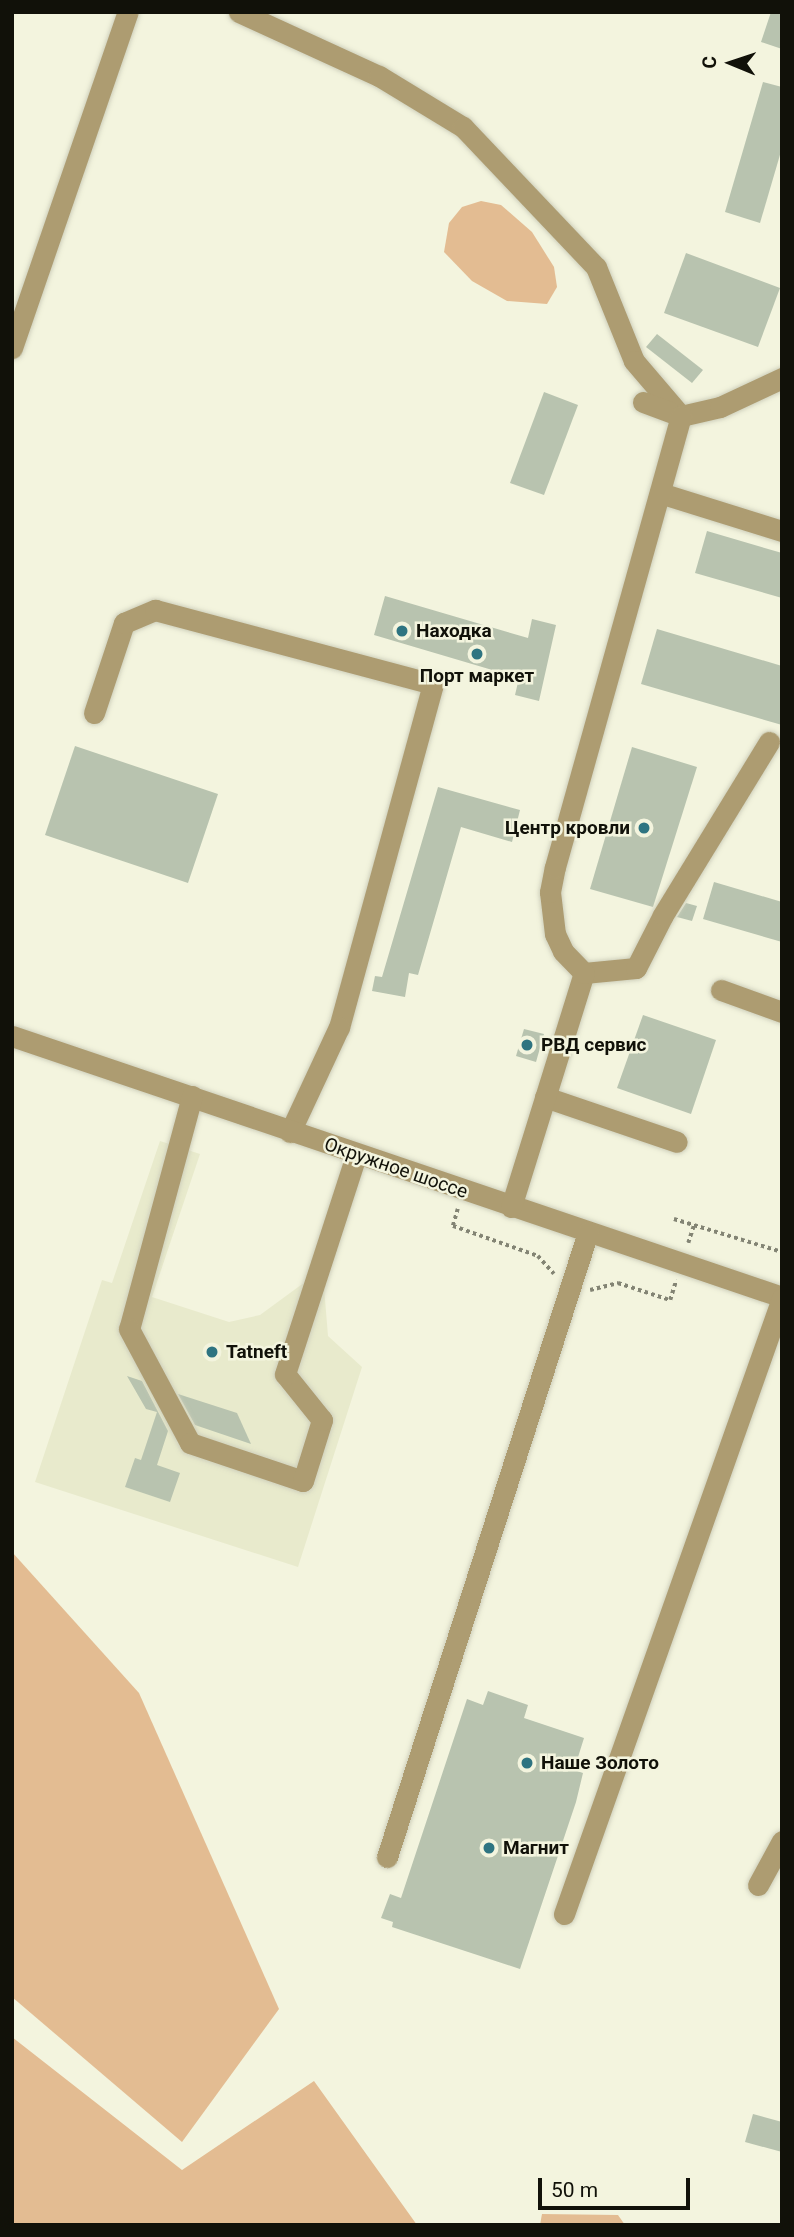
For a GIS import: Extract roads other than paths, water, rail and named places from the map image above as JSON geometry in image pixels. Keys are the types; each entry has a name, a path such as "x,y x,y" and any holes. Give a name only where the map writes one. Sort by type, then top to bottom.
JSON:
{"street":[{"path":"12,348 128,12"},
{"path":"239,12 379,76 463,127 596,267 634,361 681,416"},
{"path":"643,402 681,416 720,407 782,378"},
{"path":"584,973 563,950 555,934 550,892 681,416"},
{"path":"660,493 782,531"},
{"path":"94,713 124,623 155,610 433,684 339,1027 290,1132"},
{"path":"584,973 636,968 769,742"},
{"path":"511,1207 584,973"},
{"path":"721,990 782,1012"},
{"name":"Окружное шоссе","path":"12,1036 192,1096 356,1155 782,1297"},
{"path":"192,1096 129,1329 190,1443 303,1481 323,1420 285,1374 356,1155"},
{"path":"545,1097 677,1142"},
{"path":"387,1857 588,1232"},
{"path":"564,1914 782,1297"},
{"path":"758,1885 782,1841"}],"place":[{"name":"Находка","path":"402,631"},
{"name":"Порт маркет","path":"477,654"},
{"name":"Центр кровли","path":"644,828"},
{"name":"РВД сервис","path":"527,1045"},
{"name":"Tatneft","path":"212,1352"},
{"name":"Наше Золото","path":"527,1763"},
{"name":"Магнит","path":"489,1848"}]}
